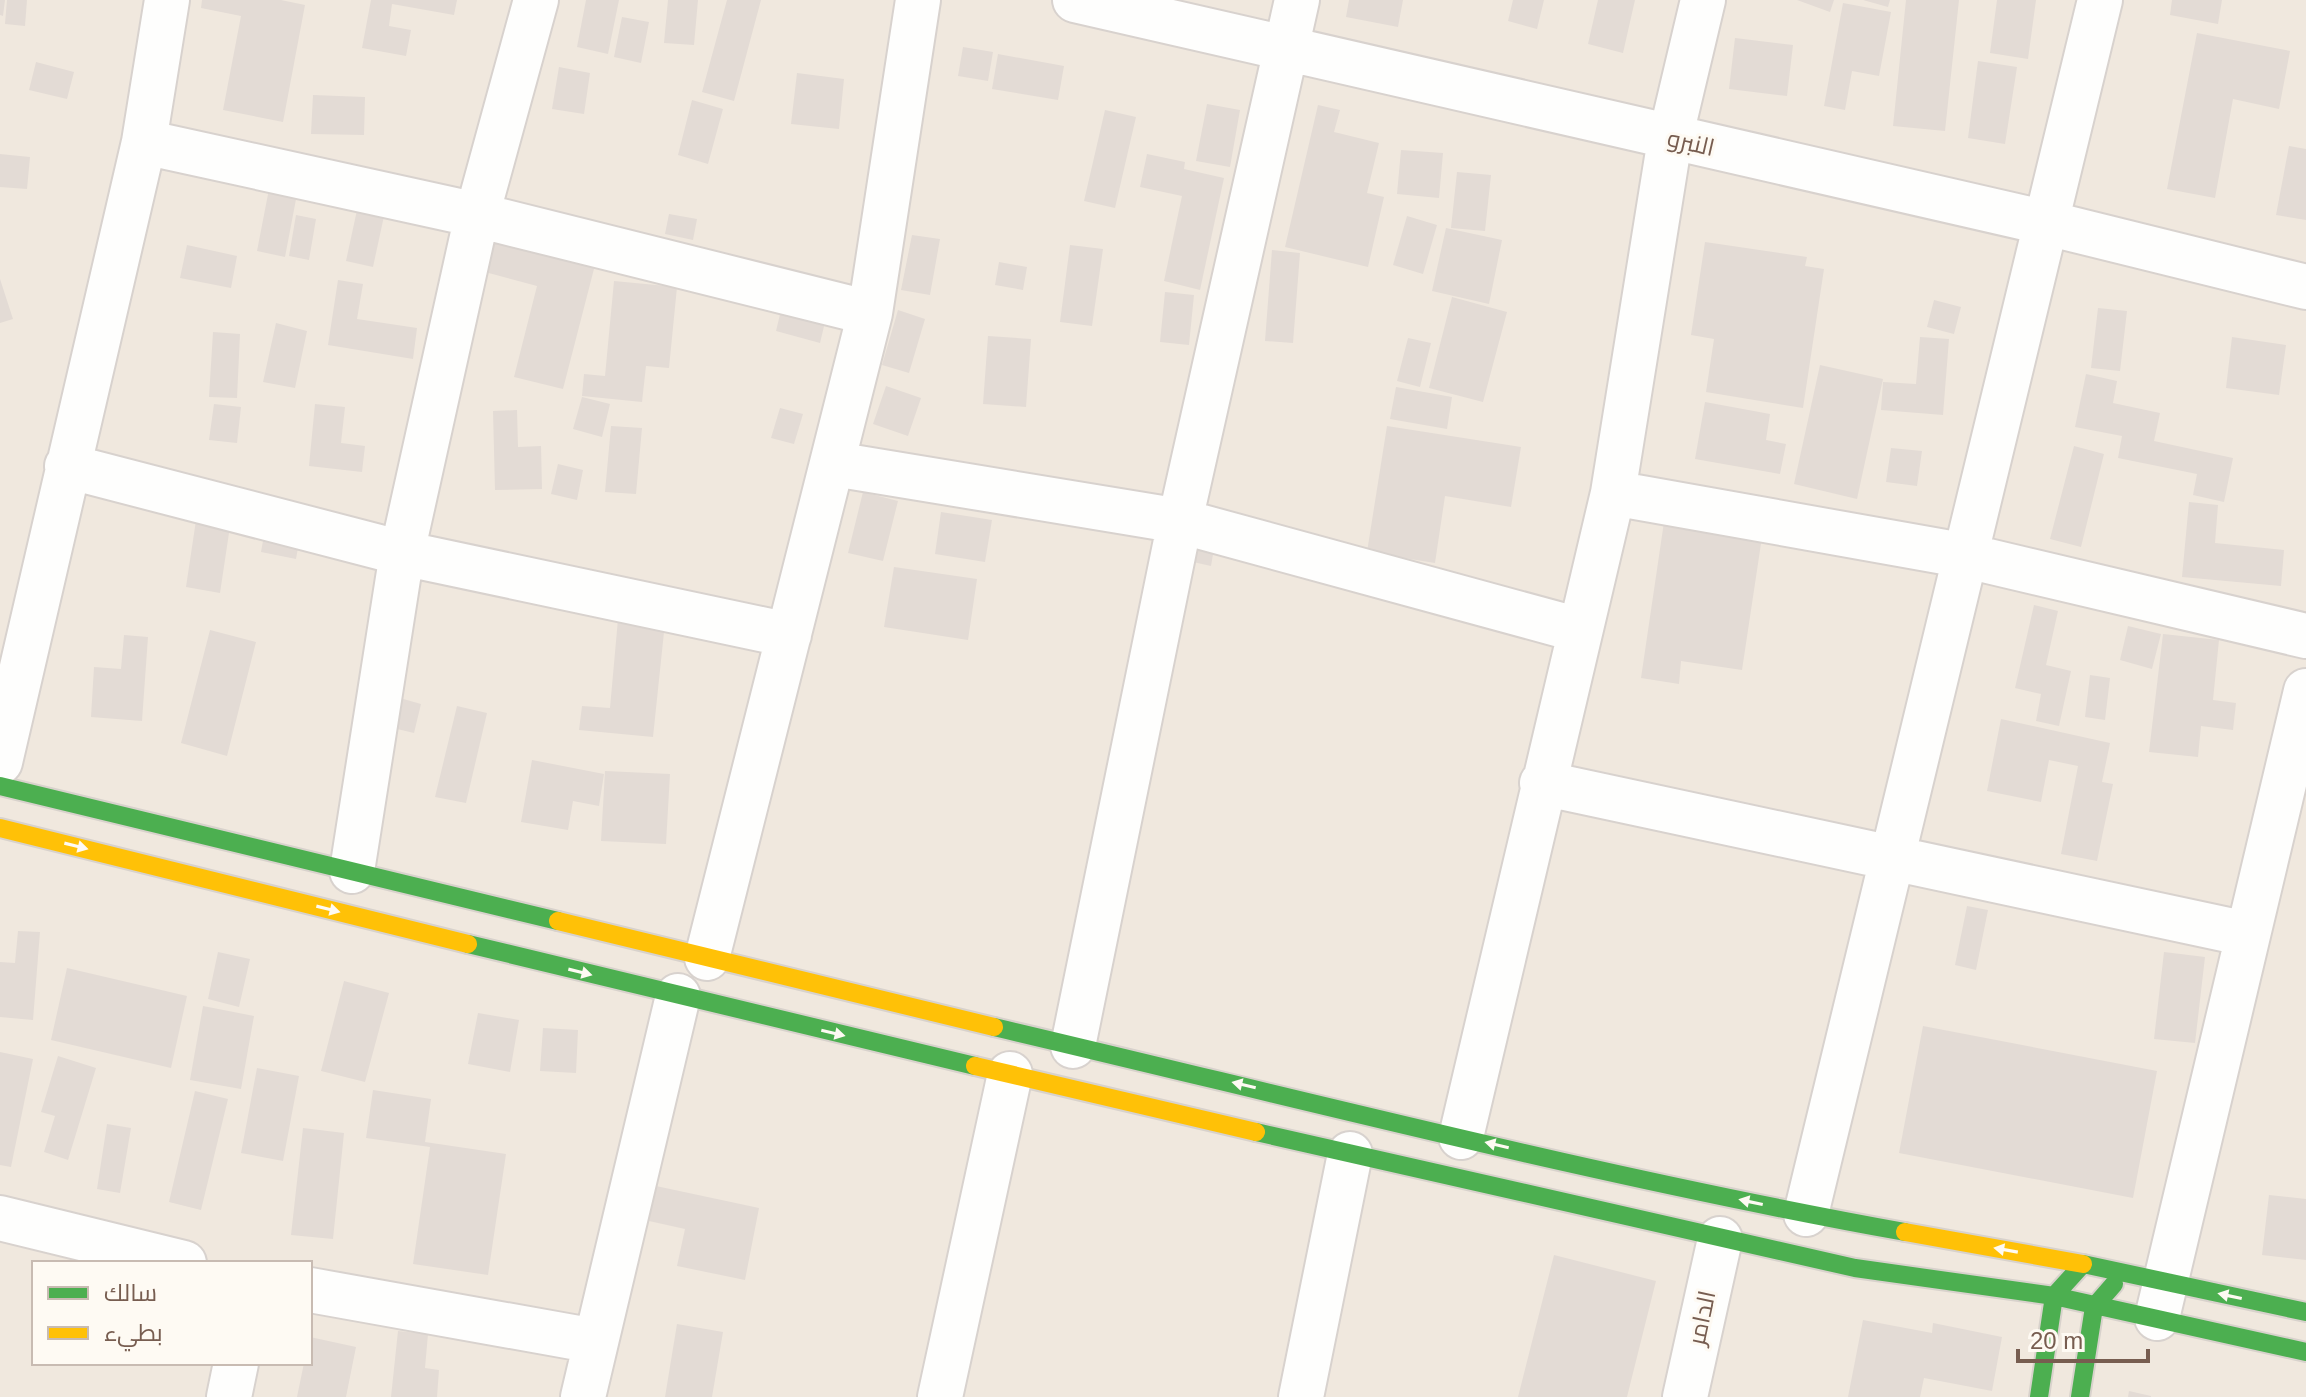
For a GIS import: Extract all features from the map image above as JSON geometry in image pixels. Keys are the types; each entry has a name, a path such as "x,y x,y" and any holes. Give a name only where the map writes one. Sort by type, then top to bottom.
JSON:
{"street":[{"path":"0,762 144,142 167,0"},
{"path":"352,871 402,553 477,215 536,0"},
{"path":"707,958 870,313 918,0"},
{"name":"النبرو","path":"1075,0 1670,139 2047,223 2306,287"},
{"path":"1073,1046 1180,521 1297,0"},
{"path":"1461,1137 1542,783 1613,493 1670,139 1703,0"},
{"path":"1806,1214 2100,0"},
{"path":"144,142 477,215 870,313"},
{"path":"834,464 1180,521 1579,630"},
{"path":"67,466 402,553 789,635"},
{"path":"1613,493 1967,556 2306,636"},
{"path":"2162,1300 2247,934 2296,789 2306,691"},
{"path":"1542,783 2247,934"},
{"path":"0,786 1461,1137 1806,1214 2083,1264 2122,1275 2162,1300 2306,1352"},
{"path":"0,828 678,996 1350,1154 1855,1268 2054,1296 2094,1307 2162,1300 2306,1312"},
{"path":"583,1397 678,996"},
{"path":"940,1397 1010,1074"},
{"path":"1301,1397 1350,1154"},
{"path":"0,1218 176,1261"},
{"name":"الدامر","path":"1685,1397 1720,1239"},
{"path":"2039,1397 2054,1296 2083,1264"},
{"path":"2080,1397 2094,1307 2122,1275"},
{"path":"312,1290 595,1341"},
{"path":"229,1397 236,1365"}],"shaded area":[{"path":"0,0 2306,0 2306,1397 0,1397"}],"building":[{"path":"0,0 5,0 3,16 0,15"},
{"path":"7,0 27,0 25,26 5,24"},
{"path":"202,0 281,0 305,5 283,122 223,110 241,16 201,8"},
{"path":"371,0 457,0 454,15 392,4 389,26 411,30 406,56 362,48"},
{"path":"586,0 619,0 608,54 577,47"},
{"path":"668,0 698,0 694,45 664,43"},
{"path":"727,0 761,0 734,101 702,92"},
{"path":"1349,0 1403,0 1398,27 1346,17"},
{"path":"1513,0 1544,0 1537,29 1508,21"},
{"path":"1598,0 1635,0 1623,53 1588,44"},
{"path":"1797,0 1834,0 1830,12"},
{"path":"1863,0 1890,0 1888,7"},
{"path":"1906,0 1959,0 1945,131 1893,126"},
{"path":"1997,0 2036,0 2028,59 1990,53"},
{"path":"2172,0 2222,0 2218,24 2170,15"},
{"path":"1843,3 1891,12 1879,76 1852,71 1845,110 1824,106"},
{"path":"622,17 649,22 641,63 614,57"},
{"path":"2197,33 2290,51 2279,109 2233,99 2215,198 2167,189"},
{"path":"1735,38 1793,45 1787,96 1729,89"},
{"path":"963,47 993,52 988,81 958,76"},
{"path":"998,54 1064,66 1058,100 992,89"},
{"path":"1978,61 2017,67 2005,144 1968,138"},
{"path":"36,62 74,72 67,99 29,90"},
{"path":"559,67 590,73 584,114 552,109"},
{"path":"797,73 844,79 839,129 791,124"},
{"path":"313,95 365,97 364,135 311,134"},
{"path":"692,100 723,109 708,164 678,155"},
{"path":"1207,104 1240,110 1230,167 1196,161"},
{"path":"1318,105 1340,110 1334,132 1379,143 1367,193 1384,197 1368,267 1285,247"},
{"path":"1105,110 1136,117 1115,208 1084,201"},
{"path":"2289,146 2306,149 2306,220 2276,215"},
{"path":"1401,150 1443,153 1439,198 1397,194"},
{"path":"0,154 30,157 27,189 0,187"},
{"path":"1147,154 1185,162 1184,169 1224,178 1200,290 1164,281 1182,196 1140,187"},
{"path":"1457,172 1491,175 1485,231 1451,228"},
{"path":"269,189 297,194 285,257 257,251"},
{"path":"357,210 384,216 373,267 346,261"},
{"path":"669,214 697,219 693,240 665,234"},
{"path":"296,215 316,219 309,260 289,256"},
{"path":"1407,216 1437,225 1423,274 1393,265"},
{"path":"1446,228 1502,240 1489,304 1432,291"},
{"path":"912,235 940,239 930,295 901,290"},
{"path":"494,240 595,265 563,389 514,377 537,286 485,272"},
{"path":"1705,242 1807,257 1805,266 1824,269 1803,408 1706,392 1714,339 1691,335"},
{"path":"187,245 237,256 231,288 180,278"},
{"path":"1070,245 1103,249 1092,326 1060,322"},
{"path":"1272,250 1300,253 1293,343 1265,341"},
{"path":"999,262 1027,267 1023,290 995,285"},
{"path":"0,279 13,319 0,323"},
{"path":"338,280 363,284 357,319 417,328 413,359 328,345"},
{"path":"614,281 677,287 669,368 646,366 642,402 582,396 584,374 605,376"},
{"path":"1165,292 1194,295 1189,345 1160,342"},
{"path":"1452,297 1507,312 1483,402 1429,388"},
{"path":"1934,300 1961,307 1954,334 1927,327"},
{"path":"782,306 826,318 820,343 776,331"},
{"path":"2098,308 2127,311 2120,371 2091,368"},
{"path":"898,310 925,319 909,373 882,365"},
{"path":"276,323 307,331 295,388 263,382"},
{"path":"213,332 240,334 237,398 209,397"},
{"path":"988,336 1031,339 1026,407 983,404"},
{"path":"1920,337 1949,339 1943,415 1881,410 1883,382 1916,384"},
{"path":"2232,337 2286,345 2279,395 2226,388"},
{"path":"1408,338 1431,343 1420,387 1397,381"},
{"path":"1820,365 1883,379 1857,499 1794,484"},
{"path":"2086,374 2117,381 2113,403 2160,413 2154,441 2233,458 2224,502 2193,495 2197,474 2118,458 2122,436 2075,427"},
{"path":"886,386 921,398 908,436 873,424"},
{"path":"1396,387 1452,397 1447,429 1390,419"},
{"path":"582,397 610,404 602,437 573,429"},
{"path":"1705,402 1770,414 1766,440 1786,444 1780,474 1695,459"},
{"path":"214,404 241,407 237,443 209,440"},
{"path":"315,404 345,407 341,443 365,446 362,472 309,466"},
{"path":"780,408 803,414 794,444 771,438"},
{"path":"517,410 518,447 541,446 542,489 495,490 493,411"},
{"path":"611,426 642,428 636,494 605,492"},
{"path":"1387,426 1521,447 1511,507 1445,496 1435,563 1367,552"},
{"path":"2074,446 2104,454 2081,547 2050,539"},
{"path":"1891,448 1922,451 1917,486 1886,482"},
{"path":"558,464 583,470 577,500 551,494"},
{"path":"863,492 898,501 883,561 848,553"},
{"path":"2189,502 2218,505 2215,543 2284,550 2281,586 2182,577"},
{"path":"198,507 232,513 220,593 186,587"},
{"path":"941,512 992,520 985,562 935,554"},
{"path":"1664,522 1762,537 1742,670 1681,661 1679,684 1641,678"},
{"path":"266,524 301,531 296,559 261,552"},
{"path":"1189,537 1215,543 1211,566 1184,560"},
{"path":"894,567 977,579 968,640 884,627"},
{"path":"2034,605 2058,611 2046,665 2071,671 2059,726 2036,721 2041,694 2015,688"},
{"path":"619,608 666,613 653,737 579,730 582,706 610,708"},
{"path":"2128,626 2161,634 2152,669 2120,660"},
{"path":"210,630 256,642 227,756 181,743"},
{"path":"2163,634 2219,640 2213,700 2236,703 2233,730 2201,726 2198,757 2149,752"},
{"path":"124,635 148,637 142,721 91,717 94,667 121,669"},
{"path":"2090,675 2110,678 2105,720 2085,717"},
{"path":"400,698 421,704 414,733 393,728"},
{"path":"457,706 487,713 466,803 435,797"},
{"path":"2001,719 2110,743 2102,782 2113,784 2097,861 2061,854 2078,766 2049,760 2041,802 1987,791"},
{"path":"532,760 604,774 599,806 573,801 568,830 521,822"},
{"path":"605,771 670,774 666,844 601,841"},
{"path":"1967,906 1988,910 1976,970 1955,965"},
{"path":"18,931 40,932 33,1020 0,1017 0,962 15,963"},
{"path":"218,952 250,959 239,1007 208,999"},
{"path":"2164,952 2205,957 2195,1043 2154,1039"},
{"path":"67,968 187,996 171,1068 51,1040"},
{"path":"344,981 389,993 365,1082 321,1071"},
{"path":"203,1006 254,1016 241,1089 190,1080"},
{"path":"478,1013 519,1020 510,1072 468,1064"},
{"path":"1923,1026 2157,1071 2133,1198 1899,1153"},
{"path":"543,1028 578,1030 576,1073 540,1071"},
{"path":"0,1052 33,1059 11,1167 0,1165"},
{"path":"58,1056 96,1068 68,1160 44,1152 55,1116 41,1112"},
{"path":"257,1068 299,1076 283,1161 241,1153"},
{"path":"373,1090 431,1099 425,1142 506,1154 488,1275 413,1264 430,1147 366,1138"},
{"path":"195,1091 228,1099 201,1210 169,1202"},
{"path":"107,1124 131,1128 120,1193 97,1189"},
{"path":"303,1128 344,1133 333,1239 291,1235"},
{"path":"656,1186 759,1208 745,1280 677,1266 685,1229 649,1221"},
{"path":"2269,1195 2306,1199 2306,1260 2262,1255"},
{"path":"1554,1255 1656,1281 1627,1397 1518,1397"},
{"path":"1863,1320 1932,1333 1933,1323 2002,1337 1992,1391 1924,1378 1920,1397 1848,1397"},
{"path":"677,1324 723,1332 712,1397 665,1397"},
{"path":"398,1331 428,1334 425,1368 439,1370 437,1397 391,1397"},
{"path":"312,1337 356,1347 346,1397 297,1397 304,1365 312,1365"},
{"path":"2129,1391 2151,1396 2151,1397 2128,1397"}],"traffic: fast":[{"path":"0,786 558,921"},
{"path":"468,944 975,1066"},
{"path":"994,1027 1562,1162 1905,1232"},
{"path":"1256,1132 1855,1268 2054,1296"},
{"path":"2039,1397 2054,1296 2083,1264 2306,1312"},
{"path":"2080,1397 2094,1307 2114,1284"},
{"path":"2054,1296 2306,1352"}],"traffic: slow":[{"path":"0,828 468,944"},
{"path":"558,921 994,1027"},
{"path":"975,1066 1256,1132"},
{"path":"1905,1232 2083,1264"}]}
